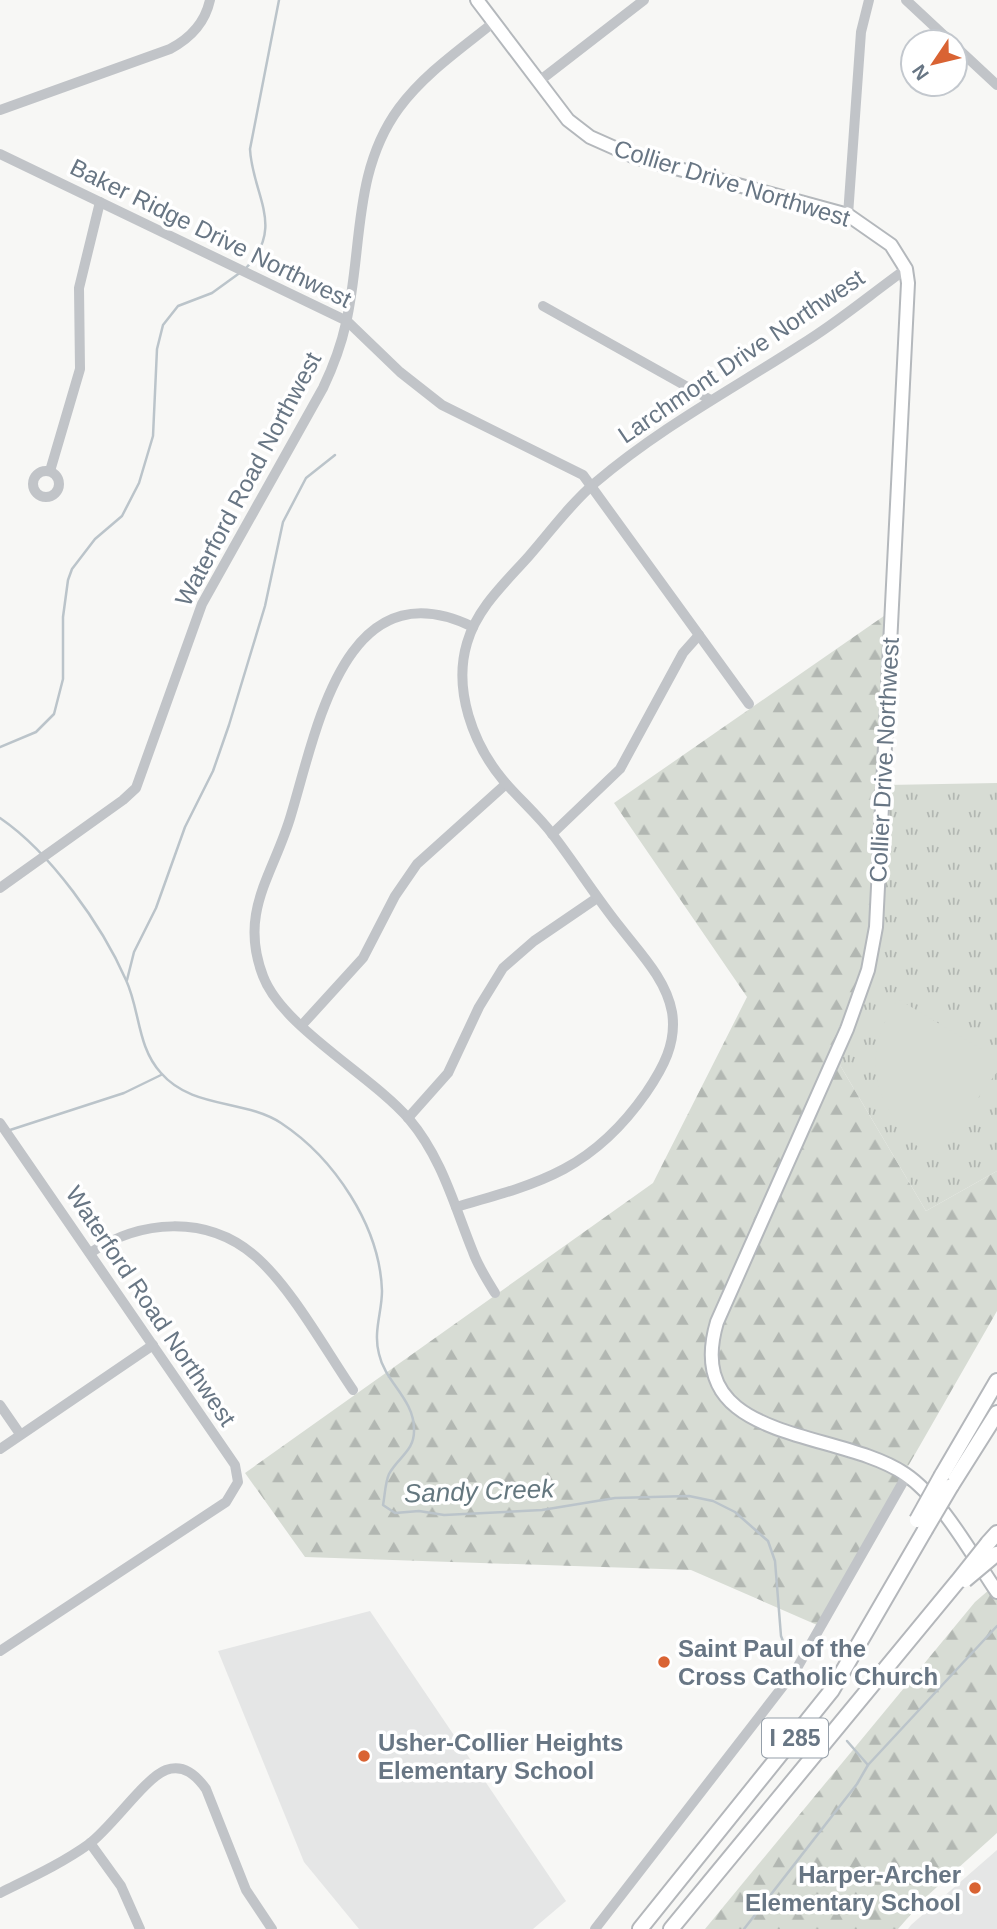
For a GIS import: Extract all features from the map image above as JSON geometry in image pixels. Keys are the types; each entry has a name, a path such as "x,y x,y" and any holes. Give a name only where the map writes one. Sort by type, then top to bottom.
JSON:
{"highway":[{"path":"946,1480 997,1381"},
{"name":"I 285","path":"640,1929 832,1690 909,1562 921,1525 946,1480 997,1413"},
{"name":"I 285","path":"671,1929 956,1585 979,1571 995,1546"}],"main road":[{"name":"Collier Drive Northwest","path":"477,0 568,120 614,149 849,215 867,225 891,245 906,270 902,409 874,937 868,970 852,1016 717,1322 710,1354 715,1380 722,1394 752,1419 870,1455 907,1475 936,1504 997,1592"}],"street":[{"path":"0,110 170,49 193,33 202,21 210,0"},
{"path":"538,82 644,0"},
{"path":"849,215 861,32 869,0"},
{"path":"906,0 936,28"},
{"name":"Waterford Road Northwest","path":"0,888 136,788 202,604 323,388 339,353 347,321 364,181 380,138 418,84 494,22"},
{"path":"969,59 997,85"},
{"name":"Baker Ridge Drive Northwest","path":"0,154 347,321 400,372 442,405 489,431 571,467 593,485 749,704"},
{"path":"50,471 80,369 79,288 100,202"},
{"name":"Larchmont Drive Northwest","path":"456,1207 532,1185 589,1155 632,1113 667,1056 672,1042 673,1014 663,986 552,834 506,784 483,750 464,701 463,663 473,627 490,600 593,485 657,433 806,342 906,270"},
{"path":"543,306 709,399"},
{"path":"473,627 453,618 431,613 408,614 386,621 368,633 353,648 329,696 290,819 259,895 253,922 255,951 264,979 280,1004 382,1092 408,1118 437,1160 474,1254 495,1293"},
{"path":"552,834 620,769 683,653 699,635"},
{"path":"302,1025 363,958 395,896 417,864 506,784"},
{"path":"408,1118 448,1073 479,1007 503,968 534,941 597,898"},
{"name":"Waterford Road Northwest","path":"0,1123 235,1465 238,1482 232,1497 0,1651"},
{"path":"90,1253 122,1235 160,1226 196,1228 233,1241 254,1254 273,1274 353,1390"},
{"path":"0,1449 153,1345"},
{"path":"0,1405 20,1434"},
{"path":"596,1929 797,1668 907,1475"},
{"path":"0,1893 55,1866 90,1843 159,1774 168,1770 187,1771 197,1777 206,1789 246,1890 272,1929"},
{"path":"90,1843 121,1886 140,1929"}],"shaded area":[{"name":"Usher-Collier Heights Elementary School","path":"370,1611 566,1901 533,1929 359,1929 304,1862 218,1651"},
{"name":"Harper-Archer Elementary School","path":"997,1850 997,1929 908,1929 911,1925"}],"green space":[{"path":"894,609 879,926 834,1055 926,1211 997,1171 997,1311 817,1625 691,1570 305,1557 245,1473 653,1183 747,997 614,803"},
{"path":"997,783 997,1171 926,1211 834,1055 887,785"},
{"path":"898,999 993,1056 997,1072 933,1160 899,1125 879,1087 877,1045 885,1022"},
{"path":"997,1583 997,1833 927,1896 898,1929 705,1929 975,1602"}],"waterway":[{"name":"Sandy Creek","path":"246,268 258,253 264,238 264,210 250,149 279,0"},
{"name":"Sandy Creek","path":"0,747 36,732 54,714 63,679 63,617 68,580 72,569 95,539 122,516 139,483 153,436 157,349 163,325 178,306 212,293 241,272"},
{"path":"127,980 134,952 156,908 185,827 213,771 229,725 265,606 283,522 306,478 335,455"},
{"name":"Sandy Creek","path":"0,818 19,832 56,870 103,936 131,992 147,1052 161,1073 188,1093 251,1110 281,1123 319,1155 351,1196 373,1242 379,1267 382,1291 377,1330 379,1354 413,1418 412,1443 389,1474 383,1505 395,1513 419,1511 444,1515 542,1510 615,1498 689,1496 713,1501 735,1512 768,1541 775,1561 781,1636 790,1659"},
{"path":"10,1130 124,1093 161,1075"},
{"name":"Sandy Creek","path":"744,1929 857,1784 868,1765 997,1626"},
{"name":"Sandy Creek","path":"847,1741 868,1765"}],"place":[{"name":"Saint Paul of the Cross Catholic Church","path":"664,1662"},
{"name":"Usher-Collier Heights Elementary School","path":"364,1756"},
{"name":"Harper-Archer Elementary School","path":"975,1888"}]}
